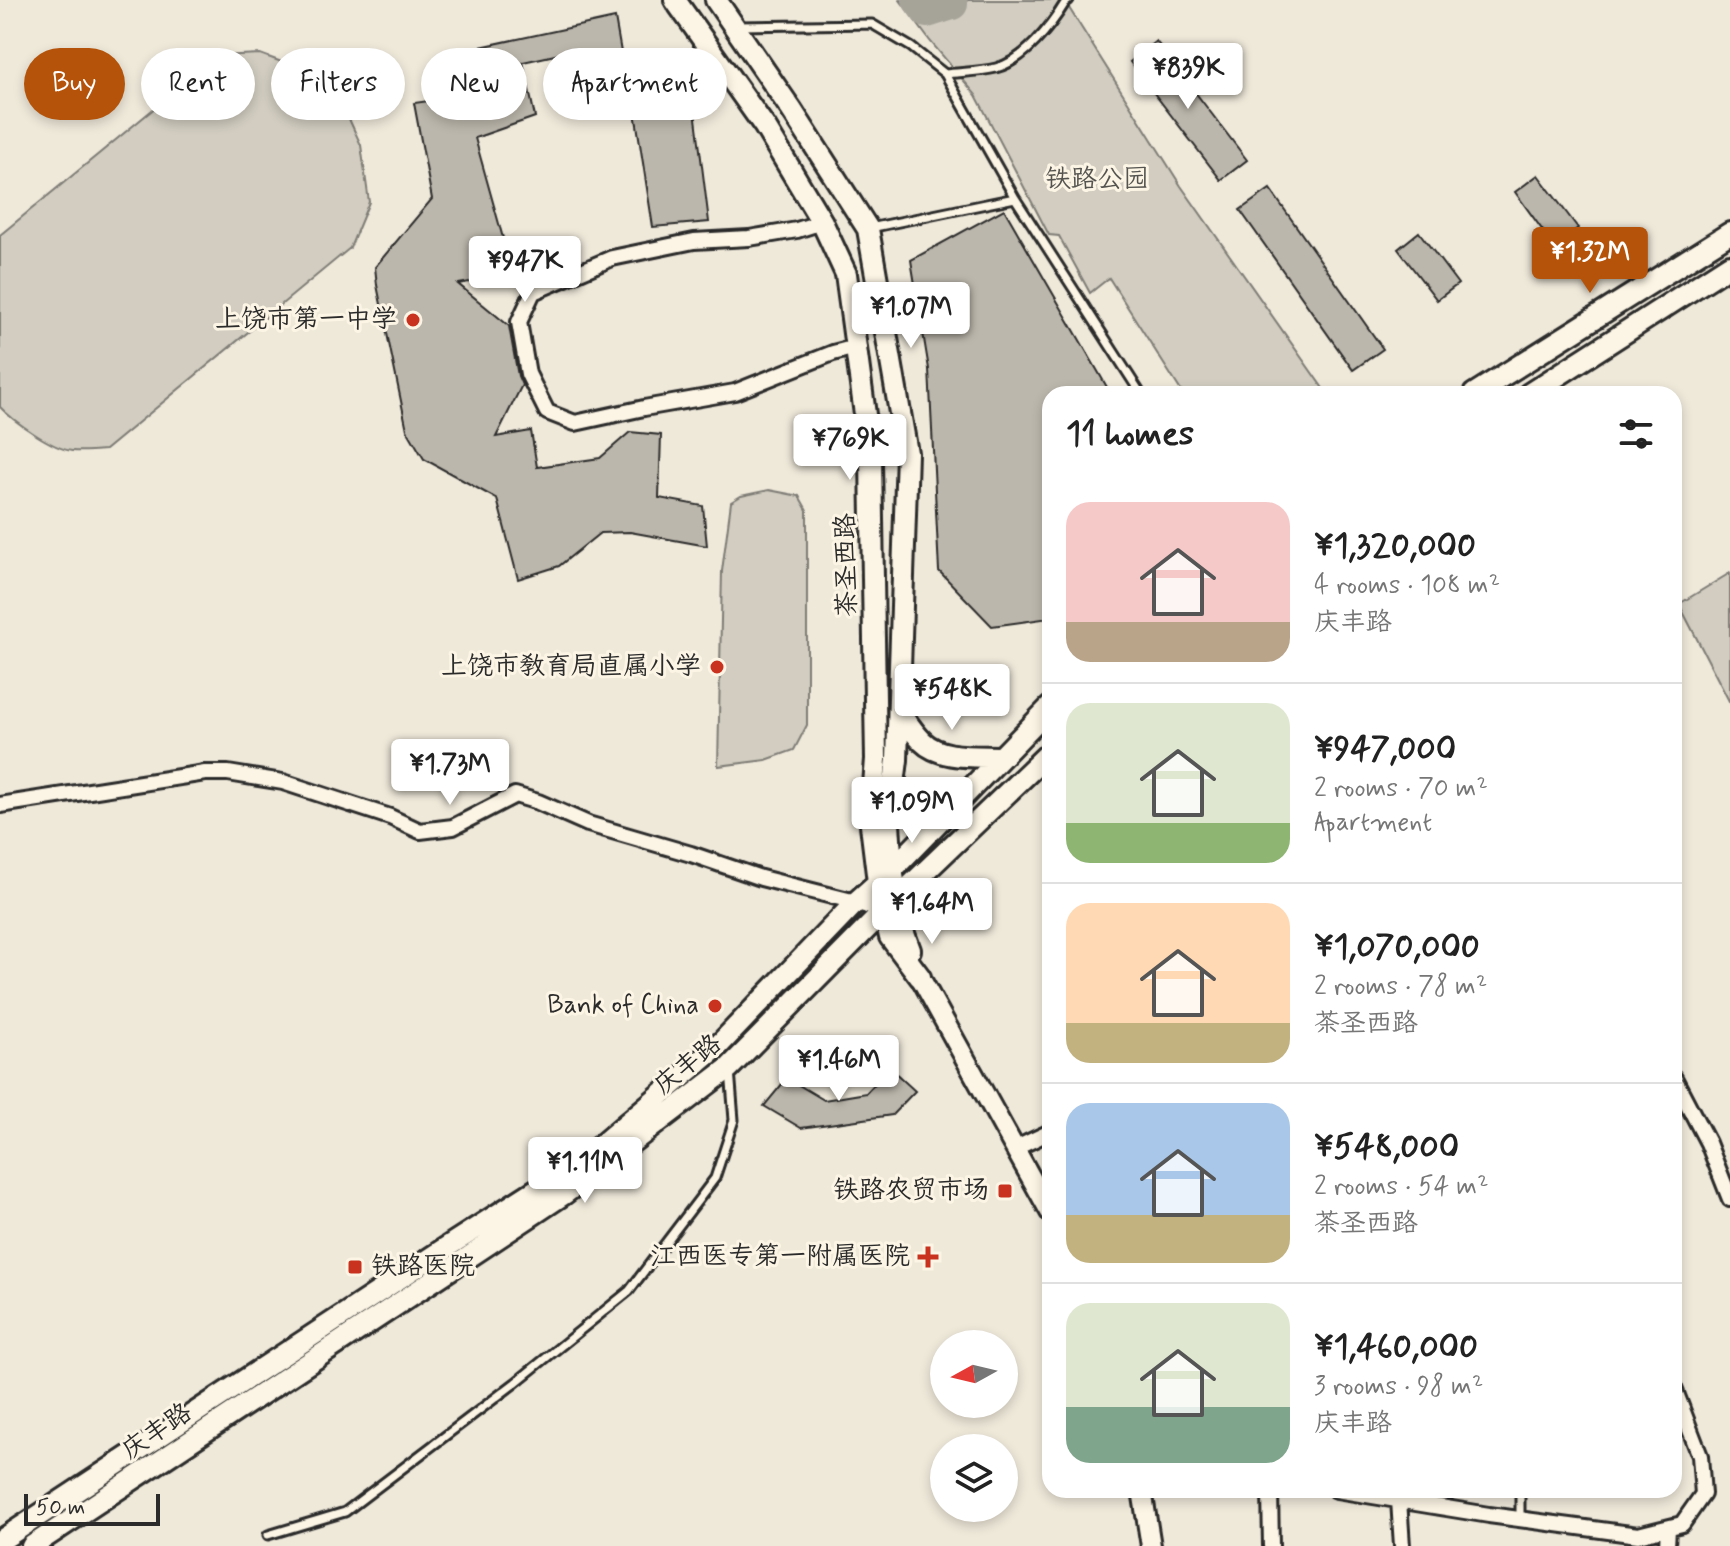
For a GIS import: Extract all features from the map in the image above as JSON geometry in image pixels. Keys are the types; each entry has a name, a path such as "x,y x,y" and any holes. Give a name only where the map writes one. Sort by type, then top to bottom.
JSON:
{"main road":[{"name":"茶圣西路","path":"675,0 765,127 822,222 846,274 871,459 876,759 871,825 885,876 890,906 890,937 920,977"},
{"name":"茶圣西路","path":"716,0 868,229 907,453 897,760 885,876"},
{"path":"1487,386 1730,233"},
{"path":"1541,386 1730,265"},
{"path":"899,711 924,743 934,748 950,755 1001,757"},
{"path":"0,1541 586,1158 717,1047 1042,715"},
{"name":"庆丰路","path":"32,1546 564,1194 729,1068 890,906 1042,760"}],"street":[{"path":"822,222 797,230 749,238 694,241 612,258 533,292 519,322 528,374 547,412 575,423 735,392 856,347"},
{"path":"0,805 205,773 228,773 283,782 390,817 420,831 453,827 515,795 588,824 761,878 856,902 890,906"},
{"name":"茶圣西路","path":"920,977 1042,1197"},
{"path":"1682,1093 1708,1143 1730,1199"},
{"path":"1016,1148 1042,1136"},
{"path":"1386,1498 1638,1535 1682,1524 1703,1494 1700,1456 1682,1409"},
{"path":"1143,1498 1151,1546"},
{"path":"1270,1498 1271,1546"},
{"path":"1399,1500 1402,1546"},
{"path":"1667,1546 1668,1528"}],"lane":[{"path":"945,74 998,68 1025,51 1050,26 1067,1"},
{"path":"735,26 872,24 911,47 945,74 1015,198 1136,386"},
{"path":"868,229 1015,198"},
{"path":"268,1535 345,1512 515,1383 629,1291 715,1178 734,1120 729,1068"},
{"path":"1520,1498 1520,1520"}],"green space":[{"name":"铁路公园","path":"900,0 1064,0 1181,186 1321,386 1178,386 1109,278 1090,293 1059,236 1049,235 976,95"},
{"path":"255,54 271,58 271,120 350,120 361,145 369,202 350,248 105,450 72,451 44,440 0,407 0,235 141,119 255,120"},
{"path":"769,490 799,496 807,510 807,725 794,750 766,760 718,766 722,571 731,502 741,496"},
{"path":"1730,573 1730,703 1682,610 1682,602"}],"building":[{"path":"615,18 620,48 543,48 543,58 527,61 527,48 475,48"},
{"path":"1156,41 1247,160 1221,180 1130,62"},
{"path":"527,80 535,117 527,120"},
{"path":"421,102 421,120 526,120 475,138 506,249 509,275 458,284 509,326 522,385 496,437 531,431 537,467 600,458 630,432 661,435 659,498 703,506 707,546 630,532 600,533 559,566 518,579 497,499 424,459 407,430 375,267 432,199 414,103"},
{"path":"636,120 696,120 709,222 653,227"},
{"path":"1538,175 1578,228 1554,246 1515,192"},
{"path":"1270,189 1383,349 1353,370 1240,210"},
{"path":"1004,209 1106,386 1042,386 1042,619 992,626 939,571 929,369 911,260"},
{"path":"1419,232 1458,284 1437,300 1398,249"},
{"path":"890,1068 915,1091 892,1115 801,1128 764,1106 787,1078 824,1100 866,1093"}],"waterway":[{"path":"918,0 927,12 952,4"}],"place":[{"name":"上饶市第一中学","path":"413,320"},
{"name":"上饶市教育局直属小学","path":"717,667"},
{"name":"Bank of China","path":"715,1006"},
{"name":"铁路农贸市场","path":"1005,1191"},
{"name":"江西医专第一附属医院","path":"928,1257"},
{"name":"铁路医院","path":"355,1267"}]}
